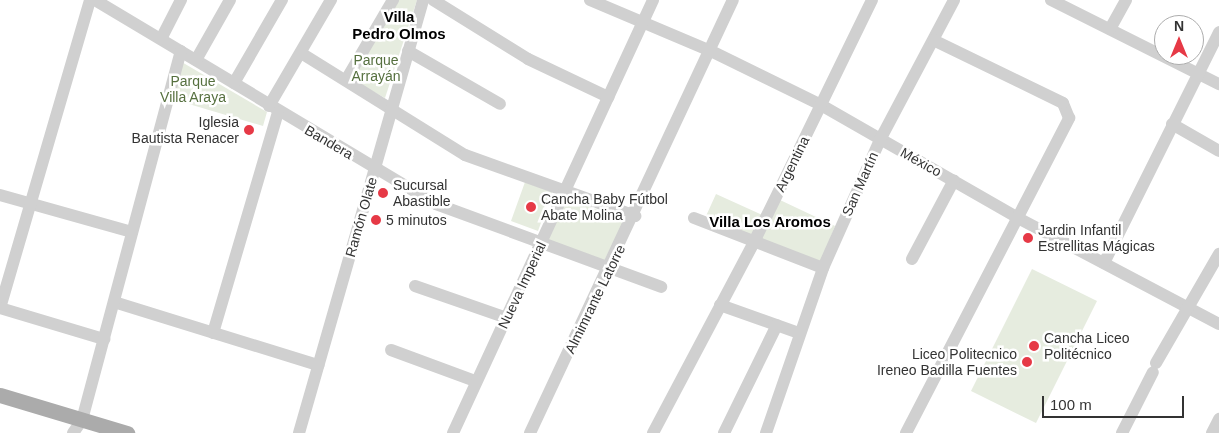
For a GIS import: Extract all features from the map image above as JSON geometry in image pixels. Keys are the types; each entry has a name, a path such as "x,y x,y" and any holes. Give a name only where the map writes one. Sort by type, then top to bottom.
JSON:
{"main road":[{"path":"0,396 128,433"}],"street":[{"path":"90,0 0,308 104,338"},
{"name":"Bandera","path":"96,0 110,4 161,39 274,109 436,204 541,245 661,287"},
{"path":"161,39 181,0"},
{"path":"196,60 230,0"},
{"path":"234,83 282,0"},
{"path":"213,333 274,109 301,53 331,0"},
{"path":"346,80 393,0"},
{"name":"Ramón Olate","path":"299,433 423,0"},
{"path":"433,0 528,59 608,97"},
{"name":"México","path":"590,0 711,51 821,105 1018,218 1219,324"},
{"name":"Nueva Imperial","path":"453,433 475,381 507,318 564,190 644,23 653,0"},
{"name":"Almimrante Latorre","path":"530,433 635,216 733,0"},
{"name":"Argentina","path":"653,433 754,242 872,0"},
{"name":"San Martín","path":"766,433 823,268 881,138 954,0"},
{"path":"1110,29 1126,0"},
{"path":"1058,2 1219,84"},
{"path":"1104,263 1219,32"},
{"path":"906,433 1069,118 1063,103 933,40"},
{"path":"73,433 82,420 181,51"},
{"path":"408,51 500,104"},
{"path":"301,53 465,155 635,216"},
{"path":"1172,124 1219,151"},
{"path":"912,259 954,180"},
{"path":"0,195 132,232"},
{"path":"694,218 823,268"},
{"path":"1122,433 1187,307 1219,254"},
{"path":"415,286 507,318"},
{"path":"114,302 318,365"},
{"path":"720,305 799,333"},
{"path":"724,433 777,325"},
{"path":"391,350 475,381"},
{"path":"1212,433 1219,419"}],"green space":[{"name":"Parque Arrayán","path":"395,0 417,0 385,98 349,78"},
{"name":"Parque Villa Araya","path":"180,61 267,112 263,126 172,99"},
{"name":"Cancha Baby Fútbol Abate Molina","path":"525,182 552,192 538,231 511,221"},
{"path":"716,194 771,219 780,200 835,226 820,264 706,216"},
{"path":"564,197 625,220 603,263 543,243"},
{"name":"Cancha Liceo Politécnico","path":"1032,269 1097,301 1036,423 971,391"}],"place":[{"name":"Iglesia Bautista Renacer","path":"249,130"},
{"name":"Sucursal Abastible","path":"383,193"},
{"name":"Cancha Baby Fútbol Abate Molina","path":"531,207"},
{"name":"5 minutos","path":"376,220"},
{"name":"Jardin Infantil Estrellitas Mágicas","path":"1028,238"},
{"name":"Cancha Liceo Politécnico","path":"1034,346"},
{"name":"Liceo Politecnico Ireneo Badilla Fuentes","path":"1027,362"}],"district":[{"name":"Villa Pedro Olmos","path":"399,24"},
{"name":"Villa Los Aromos","path":"770,222"}]}
